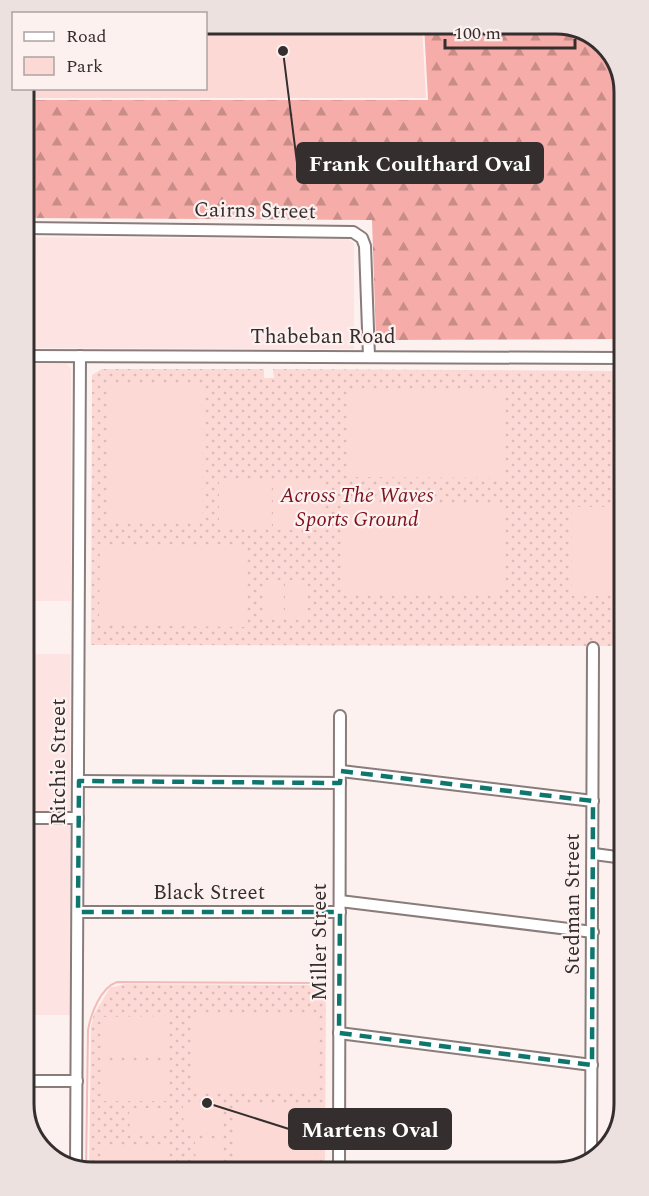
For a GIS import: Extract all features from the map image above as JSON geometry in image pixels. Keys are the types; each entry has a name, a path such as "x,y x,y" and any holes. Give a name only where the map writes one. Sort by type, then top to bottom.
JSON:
{"street":[{"name":"Cairns Street","path":"35,228 353,232 362,238 365,246 369,357"},
{"name":"Thabeban Road","path":"35,356 614,358"},
{"name":"Ritchie Street","path":"76,1159 80,356"},
{"name":"Stedman Street","path":"591,1150 593,648"},
{"name":"Miller Street","path":"339,1162 340,716"},
{"path":"340,771 593,801"},
{"path":"79,781 340,783"},
{"path":"34,818 78,819"},
{"path":"594,854 614,857"},
{"name":"Black Street","path":"78,912 340,907 592,932"},
{"path":"339,1033 592,1065"},
{"path":"34,1081 77,1081"}],"highlighted area":[{"path":"341,771 593,801 592,1065 339,1033 340,912 78,912 79,781 340,783"}],"shaded area":[{"path":"35,237 349,239 354,244 354,349 35,348"},
{"path":"35,364 67,364 71,369 71,601 34,601"},
{"path":"34,654 70,654 70,1015 34,1015"}],"green space":[{"path":"207,34 423,35 426,98 35,98 35,90 207,90"},
{"path":"425,35 560,35 586,42 603,57 610,70 614,92 614,339 376,340 372,220 35,218 35,100 428,100"},
{"name":"Across The Waves Sports Ground","path":"102,369 264,369 264,378 274,378 273,369 614,371 614,646 91,645 92,375"},
{"path":"107,384 203,384 202,523 107,522"},
{"path":"348,389 503,390 503,478 347,477"},
{"path":"219,478 270,479 270,529 219,529"},
{"path":"273,479 324,479 324,530 273,530"},
{"path":"343,503 503,504 503,594 343,593"},
{"path":"572,507 614,507 614,596 572,596"},
{"path":"100,545 246,546 245,627 99,625"},
{"path":"263,580 283,580 283,620 263,620"},
{"path":"285,580 305,580 305,620 285,620"},
{"path":"124,984 326,985 325,1162 89,1161 91,1026 94,1014 110,988"},
{"path":"317,1013 317,1092 192,1092 193,1014"},
{"path":"169,1016 169,1055 102,1056 102,1017"},
{"path":"169,1061 169,1101 101,1101 102,1063"},
{"path":"235,1103 317,1103 316,1161 235,1161"},
{"path":"183,1106 222,1106 223,1132 184,1133"},
{"path":"129,1108 168,1108 169,1135 130,1135"},
{"path":"222,1139 222,1161 196,1161 195,1140"},
{"path":"168,1145 168,1161 101,1161 101,1146"}],"waterway":[{"path":"86,1161 88,1030 97,1002 111,985 117,982 326,983"}],"place":[{"name":"Frank Coulthard Oval","path":"283,51"},
{"name":"Martens Oval","path":"207,1103"}]}
